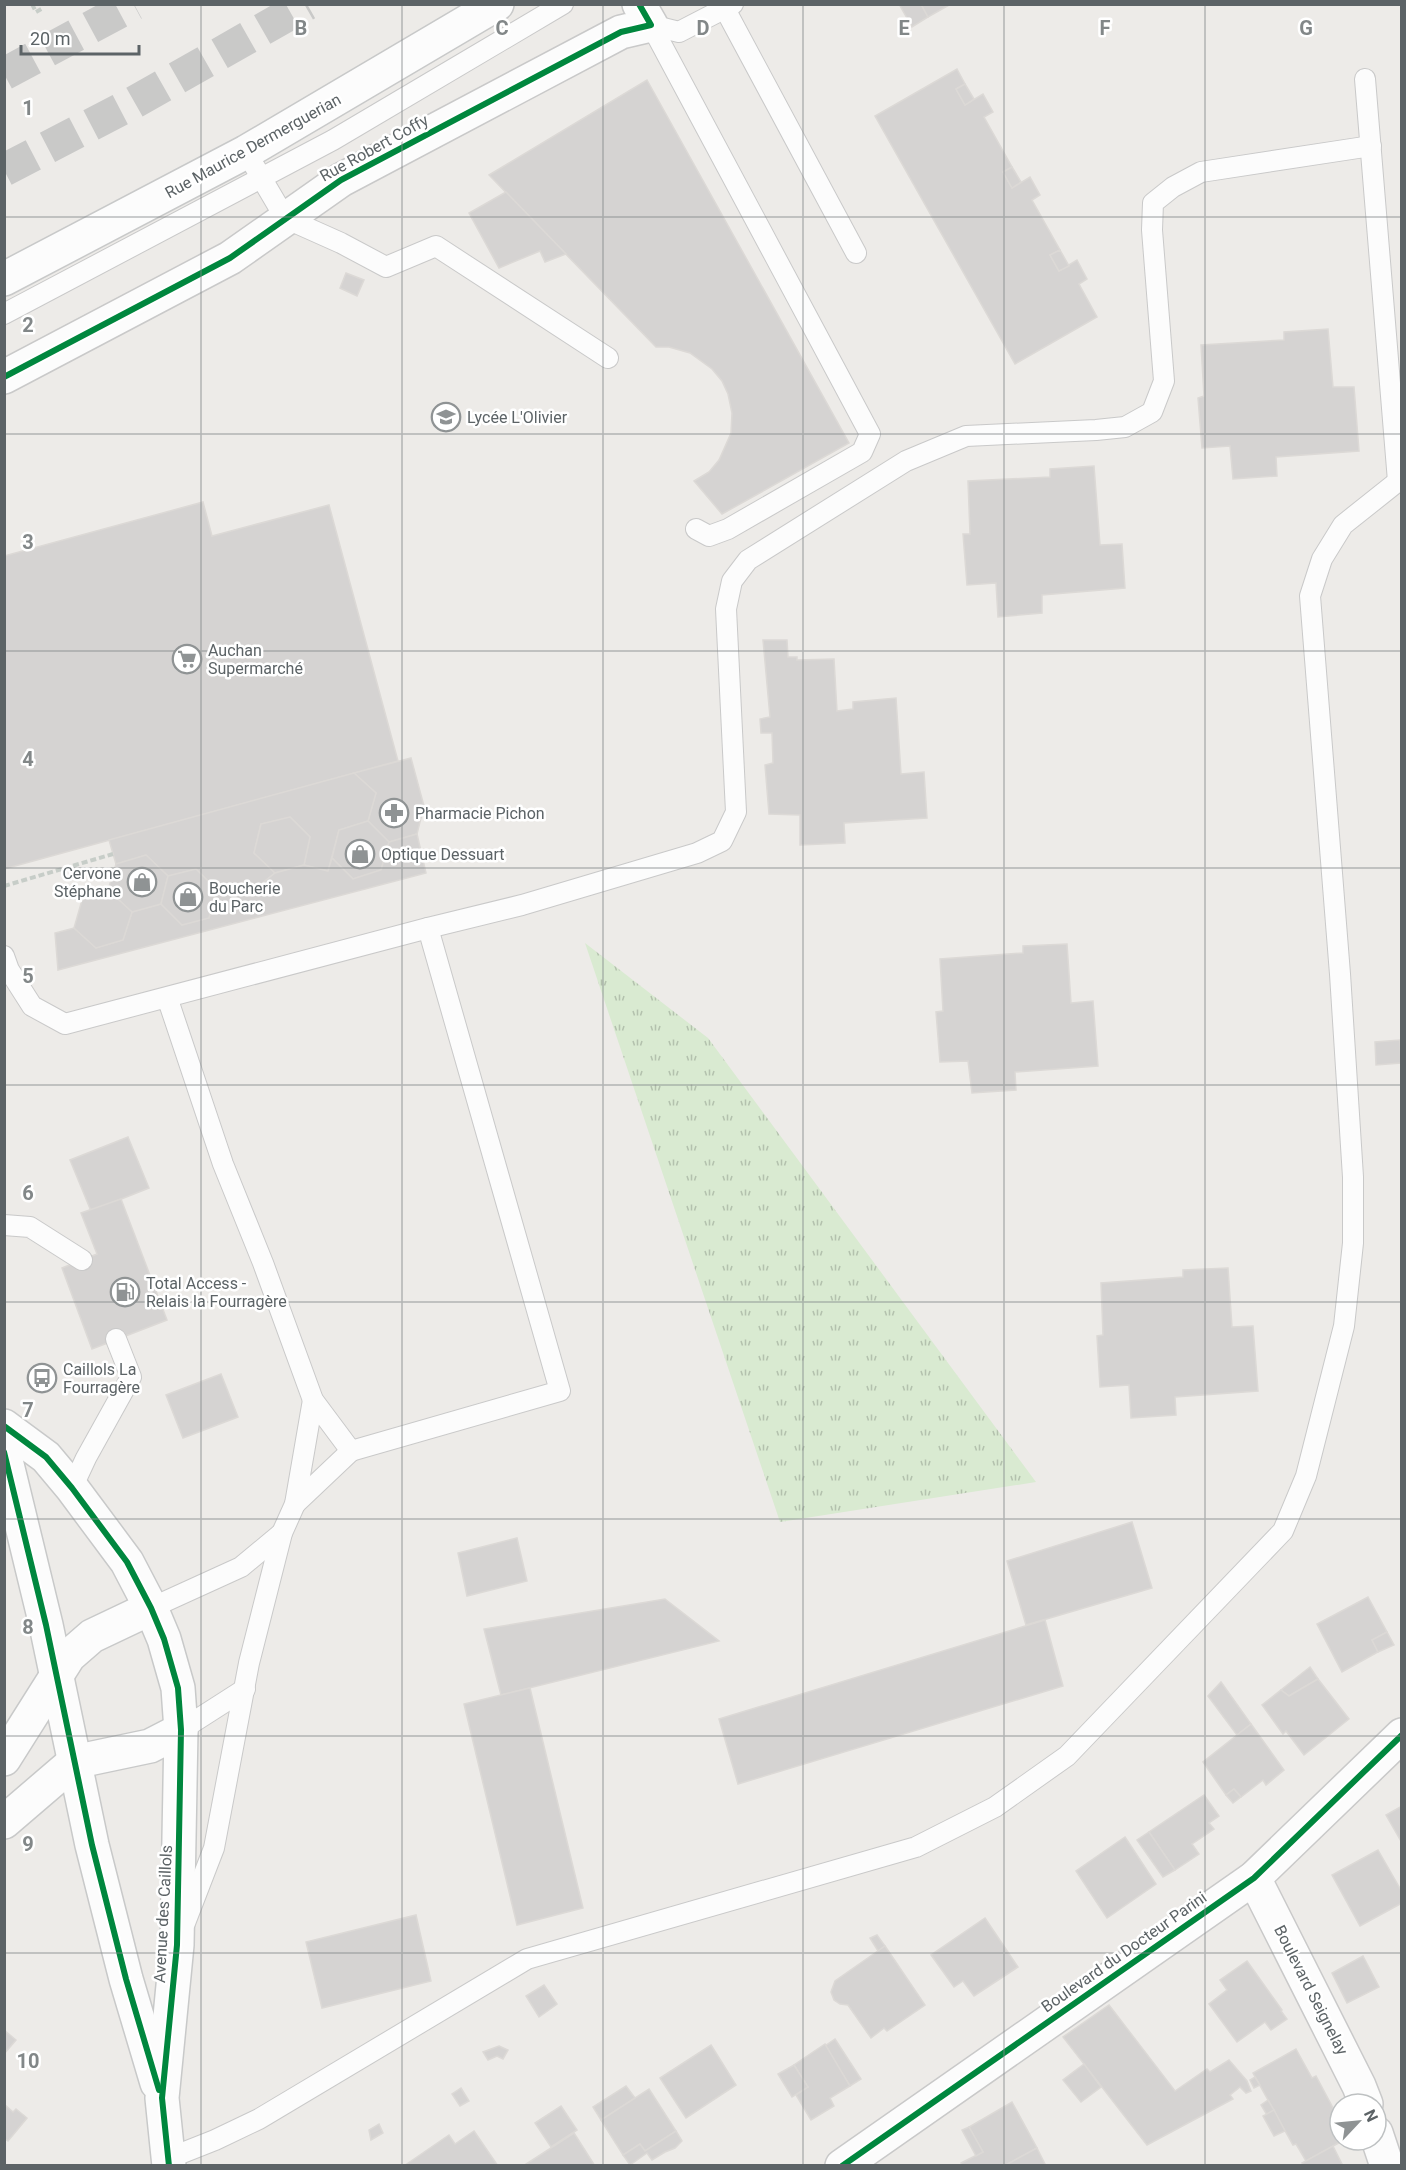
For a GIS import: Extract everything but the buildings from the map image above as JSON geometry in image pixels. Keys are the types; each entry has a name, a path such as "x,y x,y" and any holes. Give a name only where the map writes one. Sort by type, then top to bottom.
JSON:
{"street":[{"name":"Rue Maurice Dermerguerian","path":"4,279 254,165 497,4"},
{"name":"Rue Robert Coffy","path":"4,377 230,258 341,180 621,32 645,15"},
{"path":"4,1426 46,1456 72,1488 127,1562 151,1608 92,1636 69,1656 4,1759"},
{"path":"4,1452 46,1625 56,1677"},
{"name":"Avenue des Caillols","path":"151,1608 165,1639 178,1688 181,1730 177,1945 162,2098 168,2162"},
{"name":"Avenue des Caillols","path":"56,1677 126,1979 162,2098"},
{"path":"4,1822 74,1762 150,1746 181,1730"},
{"name":"Boulevard du Docteur Parini","path":"842,2166 875,2156 1254,1878 1401,1735"},
{"name":"Boulevard Seignelay","path":"1254,1878 1361,2092"}],"lane":[{"path":"4,314 254,165 333,140 563,4"},
{"path":"645,15 679,33 729,7 856,253"},
{"path":"645,15 870,434 862,453 728,529 708,536 696,529"},
{"path":"168,2162 259,2119 527,1959 916,1847 995,1807 1067,1756 1283,1531 1306,1476 1344,1326 1353,1243 1353,1177 1340,974 1310,596 1322,559 1343,525 1400,479 1396,368 1365,79"},
{"path":"4,956 9,970 32,1006 65,1024 566,892 698,853 722,841 736,812 726,609 732,580 748,560 906,461 966,436 1125,427 1152,412 1164,381 1152,230 1152,203 1173,187 1201,172 1371,146"},
{"path":"254,165 285,218 341,243 386,267 436,246 608,358"},
{"path":"295,1504 351,1451 560,1391 428,928"},
{"path":"167,997 223,1164 263,1263 313,1400 351,1451"},
{"path":"4,1225 30,1227 82,1260"},
{"path":"72,1488 131,1377 116,1339"},
{"path":"177,1945 214,1848 249,1663 282,1533 295,1504 313,1400"},
{"path":"151,1608 241,1567 282,1533"},
{"path":"181,1730 245,1689"}],"path":[{"path":"32,4 36,12 43,8"},
{"path":"4,886 113,854"}],"green space":[{"path":"585,943 708,1038 1036,1482 780,1522"}],"tunnel":[{"path":"4,74 134,4"},
{"path":"4,170 133,103 307,4"}],"cycle path":[{"path":"4,377 230,258 341,180 621,32 651,25 639,4"},
{"path":"4,1426 46,1457 127,1562 164,1639 178,1688 181,1730 177,1945 162,2098 169,2166"},
{"path":"4,1452 46,1625 92,1845 126,1979 159,2090"},
{"path":"842,2166 1254,1878 1402,1735"}],"place":[{"name":"Lycée L'Olivier","path":"446,417"},
{"name":"Auchan Supermarché","path":"187,659"},
{"name":"Pharmacie Pichon","path":"394,813"},
{"name":"Optique Dessuart","path":"360,854"},
{"name":"Cervone Stéphane","path":"142,882"},
{"name":"Boucherie du Parc","path":"188,897"},
{"name":"Total Access - Relais la Fourragère","path":"125,1292"},
{"name":"Caillols La Fourragère","path":"42,1378"}]}
